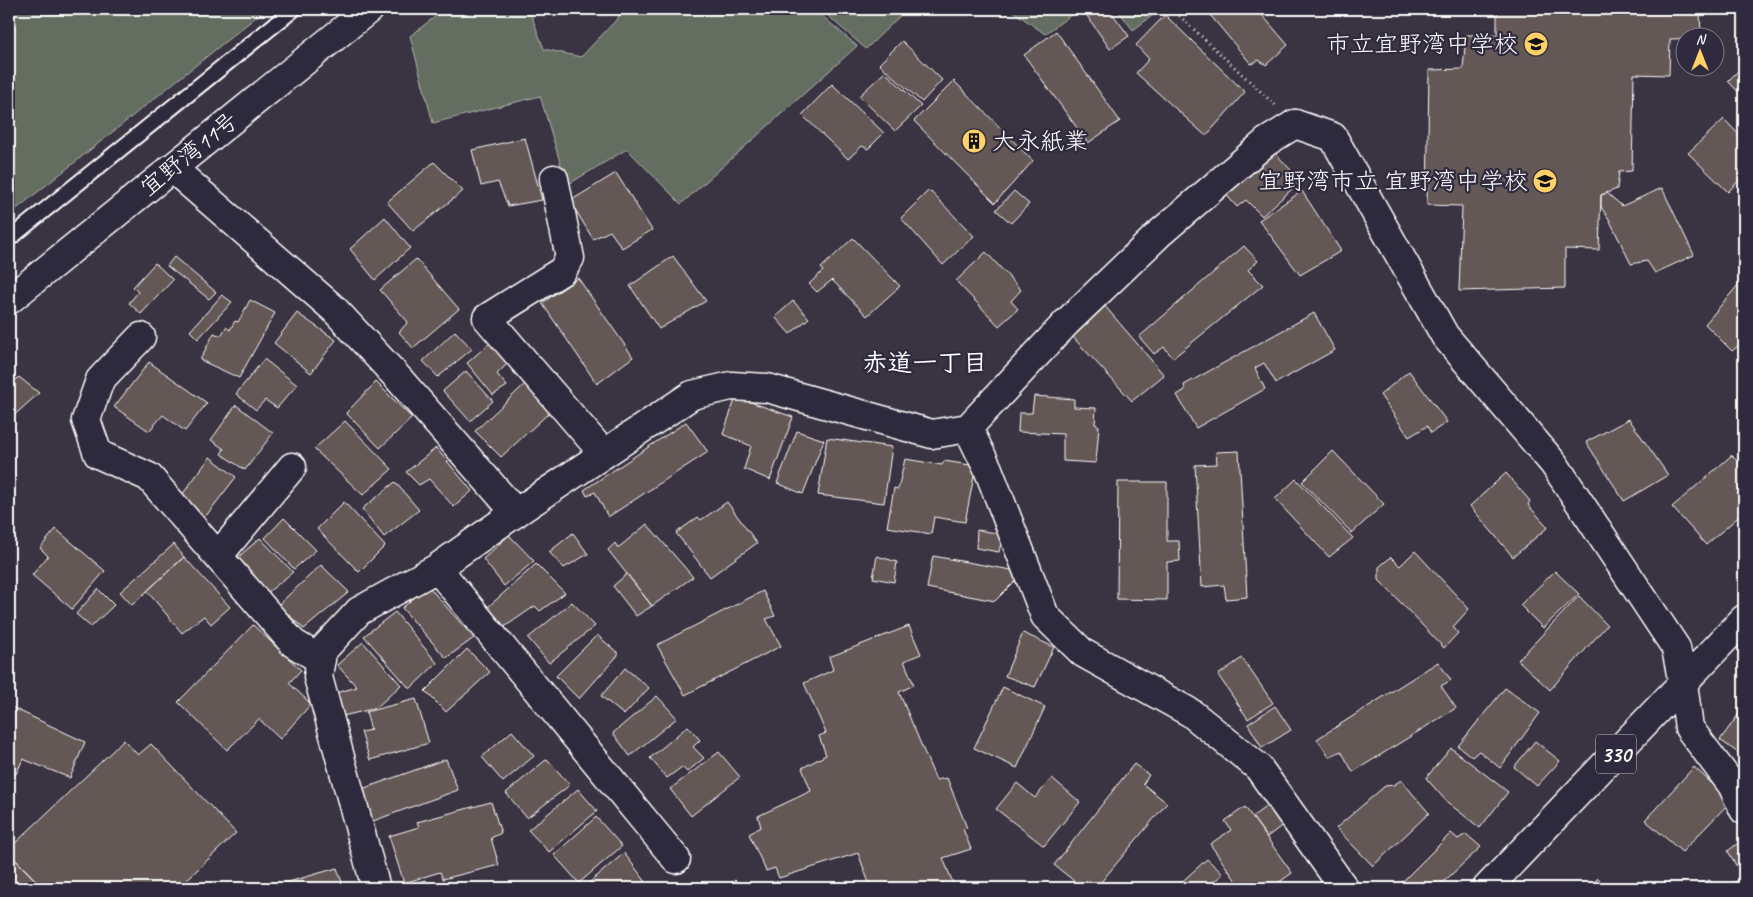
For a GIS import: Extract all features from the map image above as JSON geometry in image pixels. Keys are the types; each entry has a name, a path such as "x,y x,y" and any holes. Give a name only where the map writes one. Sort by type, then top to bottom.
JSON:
{"main road":[{"name":"宜野湾11号","path":"9,300 369,9"},
{"path":"376,888 318,677 322,651 360,611 437,568 692,396 731,386 767,388 932,434 968,428 1066,323 1160,233 1266,142 1295,124 1333,138 1446,336 1554,464 1676,648 1689,728 1732,785 1744,810"},
{"path":"172,168 334,308 516,513"},
{"path":"554,179 570,258 562,271 487,318 604,454"},
{"path":"141,337 100,380 86,420 98,454 149,477 293,643 321,660"},
{"path":"968,428 988,469 1045,616 1083,653 1190,713 1258,767 1344,888"},
{"path":"218,556 292,467"},
{"path":"437,568 676,859"},
{"name":"330","path":"1487,888 1744,619"}],"lane":[{"path":"9,240 294,9"}],"path":[{"path":"1172,9 1295,124"}],"green space":[{"path":"9,9 266,9 9,215"},
{"path":"445,9 529,9 544,49 581,57 618,18 622,9 814,9 857,46 681,204 627,149 567,185 540,96 433,123 410,36"},
{"path":"820,9 907,9 866,49"},
{"path":"1010,9 1079,9 1045,34"},
{"path":"1117,9 1159,9 1160,10 1133,30"}],"building":[{"path":"1109,9 1129,36 1110,49 1083,10"},
{"path":"1205,9 1257,9 1288,45 1266,65 1259,60 1251,64"},
{"path":"1497,9 1700,9 1701,28 1676,28 1676,39 1670,39 1669,75 1634,74 1632,171 1619,172 1617,189 1601,195 1599,250 1565,249 1565,288 1459,291 1462,206 1427,205 1429,70 1463,69 1466,35 1497,35"},
{"path":"1165,15 1245,92 1206,136 1136,73 1149,59 1136,45"},
{"path":"1056,31 1120,121 1088,143 1024,55"},
{"path":"902,41 942,80 922,102 879,64"},
{"path":"1744,65 1744,98 1728,81"},
{"path":"885,72 921,106 895,131 859,96"},
{"name":"大永紙業","path":"954,81 1033,161 995,203 914,121"},
{"path":"832,84 884,133 868,149 862,146 848,159 802,115"},
{"path":"1724,119 1744,140 1744,175 1728,192 1688,153"},
{"path":"525,138 542,200 508,206 498,182 481,186 472,150"},
{"path":"1275,153 1301,181 1262,216 1246,200 1237,207 1223,191"},
{"path":"434,162 463,191 413,231 387,202"},
{"path":"616,173 652,230 622,248 610,231 593,239 570,201"},
{"path":"1662,188 1694,255 1655,273 1647,261 1631,264 1601,207 1601,195 1607,193 1622,206"},
{"path":"929,190 974,236 943,265 901,218"},
{"path":"1014,191 1029,204 1011,223 996,210"},
{"path":"1302,191 1341,251 1300,275 1259,220"},
{"path":"385,217 410,248 375,280 350,249"},
{"path":"853,238 900,286 867,316 832,280 817,292 809,284 823,271 821,268"},
{"path":"1244,246 1258,261 1248,270 1263,285 1173,358 1164,347 1154,354 1139,337"},
{"path":"986,252 1021,290 1011,301 1018,309 999,326 956,281"},
{"path":"673,256 706,301 659,329 630,286"},
{"path":"174,257 216,292 209,299 167,266"},
{"path":"416,259 459,309 413,348 399,332 408,322 380,290"},
{"path":"155,263 173,280 141,314 129,303 138,292 133,287"},
{"path":"578,278 633,357 597,384 542,303"},
{"path":"1744,278 1744,341 1732,351 1705,324"},
{"path":"222,295 232,302 198,339 190,331"},
{"path":"250,300 275,313 239,378 200,360 214,333 221,336 226,327 230,330 235,321 238,322"},
{"path":"793,301 809,318 790,334 775,317"},
{"path":"1104,305 1164,375 1132,401 1071,335"},
{"path":"297,313 336,340 311,373 274,343"},
{"path":"1314,313 1335,350 1276,383 1264,363 1255,368 1265,389 1196,428 1177,395 1185,390 1184,385"},
{"path":"455,331 472,349 438,377 423,361"},
{"path":"491,342 509,362 497,374 507,386 493,395 467,363"},
{"path":"264,359 297,385 277,408 265,400 256,410 236,394"},
{"path":"149,362 207,403 185,431 163,415 149,431 114,407"},
{"path":"466,371 493,401 470,421 443,391"},
{"path":"1409,371 1447,422 1431,433 1427,426 1409,437 1380,395"},
{"path":"19,377 39,393 10,419 9,387"},
{"path":"376,382 412,418 380,448 346,413"},
{"path":"525,384 551,411 501,457 475,431"},
{"path":"1034,396 1074,399 1074,407 1096,408 1095,424 1099,426 1096,463 1063,461 1063,434 1018,432 1019,413 1032,413"},
{"path":"736,397 793,417 770,480 744,469 751,446 723,434"},
{"path":"236,405 273,433 245,470 221,454 224,449 211,440"},
{"path":"1629,419 1668,475 1624,501 1586,442"},
{"path":"345,421 392,469 363,495 314,449"},
{"path":"686,422 708,452 608,517 595,492 587,496 584,490"},
{"path":"797,431 824,440 803,494 777,483"},
{"path":"827,438 892,447 884,503 818,495"},
{"path":"436,448 472,491 454,507 429,479 419,485 406,472"},
{"path":"1239,451 1247,597 1226,599 1224,585 1202,587 1195,465 1217,464 1216,452"},
{"path":"1333,451 1384,504 1352,533 1302,482"},
{"path":"1732,455 1744,469 1744,512 1706,545 1672,507"},
{"path":"210,457 236,477 202,521 176,503"},
{"path":"905,459 942,465 944,461 976,466 965,522 934,517 931,534 887,527 894,488 898,489"},
{"path":"1506,473 1530,501 1528,505 1548,527 1513,557 1470,506"},
{"path":"1296,479 1353,538 1329,557 1275,499"},
{"path":"395,482 419,510 384,537 362,509"},
{"path":"1118,482 1167,482 1167,541 1179,541 1180,561 1167,562 1167,600 1117,599"},
{"path":"344,502 385,546 359,572 317,529"},
{"path":"727,502 757,543 710,577 676,533 698,517 701,520"},
{"path":"284,518 316,550 294,569 265,538"},
{"path":"647,524 693,577 652,606 608,550 615,543 618,548"},
{"path":"56,529 105,571 72,609 32,575 48,556 40,548"},
{"path":"977,530 1003,534 999,552 976,548"},
{"path":"573,533 588,554 564,568 549,552"},
{"path":"509,535 534,561 504,586 483,559"},
{"path":"260,538 293,572 267,593 235,560"},
{"path":"174,544 184,557 132,605 120,592"},
{"path":"1415,551 1469,609 1453,627 1458,633 1444,648 1379,580 1379,567 1391,557 1400,566"},
{"path":"877,556 897,562 894,582 873,578"},
{"path":"933,556 1017,571 1015,581 995,601 927,588"},
{"path":"184,557 230,607 211,624 204,616 182,633 147,591"},
{"path":"536,564 565,593 540,611 535,606 503,628 487,608"},
{"path":"321,565 349,592 304,629 278,605"},
{"path":"1555,571 1579,594 1543,628 1520,605"},
{"path":"627,574 652,606 636,616 613,586"},
{"path":"428,586 474,638 446,658 402,608"},
{"path":"98,589 114,605 91,627 76,614"},
{"path":"763,591 775,616 766,619 781,646 685,695 657,645"},
{"path":"1579,596 1607,625 1550,690 1518,660"},
{"path":"572,602 595,626 549,663 528,638"},
{"path":"395,612 437,663 410,689 364,636"},
{"path":"253,625 301,670 289,683 311,704 280,739 259,719 227,750 178,702"},
{"path":"909,626 921,654 904,661 914,685 899,692 936,780 947,778 967,828 963,829 971,849 943,858 955,888 855,888 869,883 858,853 779,878 775,868 766,871 749,834 761,827 758,816 811,791 802,768 826,755 819,736 826,733 804,683 833,670 829,657"},
{"path":"1023,633 1054,647 1035,687 1005,676"},
{"path":"597,635 619,654 579,699 556,676"},
{"path":"363,642 401,685 376,708 343,716 336,693 357,687 337,665"},
{"path":"467,649 490,672 446,712 425,691"},
{"path":"1242,658 1273,703 1248,719 1218,675"},
{"path":"1438,662 1451,680 1441,686 1456,708 1353,772 1341,751 1329,757 1317,739"},
{"path":"625,668 649,688 624,715 601,696"},
{"path":"1003,687 1045,707 1017,768 974,748"},
{"path":"1505,688 1540,713 1500,768 1479,751 1472,757 1458,746"},
{"path":"657,696 677,718 630,756 613,733"},
{"path":"416,699 429,743 370,760 361,732 371,730 366,712"},
{"path":"9,706 85,742 70,778 23,759 16,774 9,771"},
{"path":"1275,706 1291,730 1262,748 1248,724"},
{"path":"1744,707 1744,757 1720,740"},
{"path":"688,726 700,740 693,747 704,758 687,772 682,767 667,778 650,758"},
{"path":"512,731 534,756 503,782 482,757"},
{"path":"124,740 138,755 151,744 236,833 178,888 43,888 9,853 9,849"},
{"path":"1535,741 1560,761 1537,786 1514,767"},
{"path":"1451,748 1508,792 1480,828 1447,802 1426,778"},
{"path":"719,752 740,777 691,816 670,789"},
{"path":"446,759 458,790 373,821 362,789"},
{"path":"547,759 570,785 527,818 506,793"},
{"path":"1134,764 1149,775 1143,784 1167,803 1096,888 1083,888 1054,865"},
{"path":"1694,767 1731,801 1682,852 1645,820"},
{"path":"1052,778 1080,802 1044,846 996,809 1017,783 1035,798"},
{"path":"1401,780 1429,813 1373,866 1336,828 1385,786 1394,785"},
{"path":"578,789 597,811 549,852 528,830"},
{"path":"491,802 501,833 491,838 499,865 443,879 440,872 404,883 389,836 419,827 417,822"},
{"path":"1272,802 1288,821 1267,837 1252,817"},
{"path":"1245,807 1292,873 1271,888 1241,888 1210,844 1231,830 1225,821"},
{"path":"596,817 622,846 579,883 554,855"},
{"path":"1451,833 1458,839 1466,834 1481,847 1437,888 1396,888"},
{"path":"1744,838 1744,872 1741,874 1728,851"},
{"path":"9,853 43,888 9,888"},
{"path":"624,853 646,882 639,888 583,888"},
{"path":"1207,859 1223,874 1206,888 1175,888"},
{"path":"337,868 344,888 279,888 278,885"},
{"path":"1598,878 1608,888 1588,888"},
{"path":"1744,878 1744,888 1720,888"},
{"path":"426,880 429,888 395,888"},
{"path":"735,880 742,888 726,888"},
{"path":"1710,880 1713,888 1686,888"}],"place":[{"name":"市立宜野湾中学校","path":"1536,44"},
{"name":"大永紙業","path":"974,141"},
{"name":"宜野湾市立 宜野湾中学校","path":"1545,181"}],"district":[{"name":"赤道一丁目","path":"925,362"}]}
